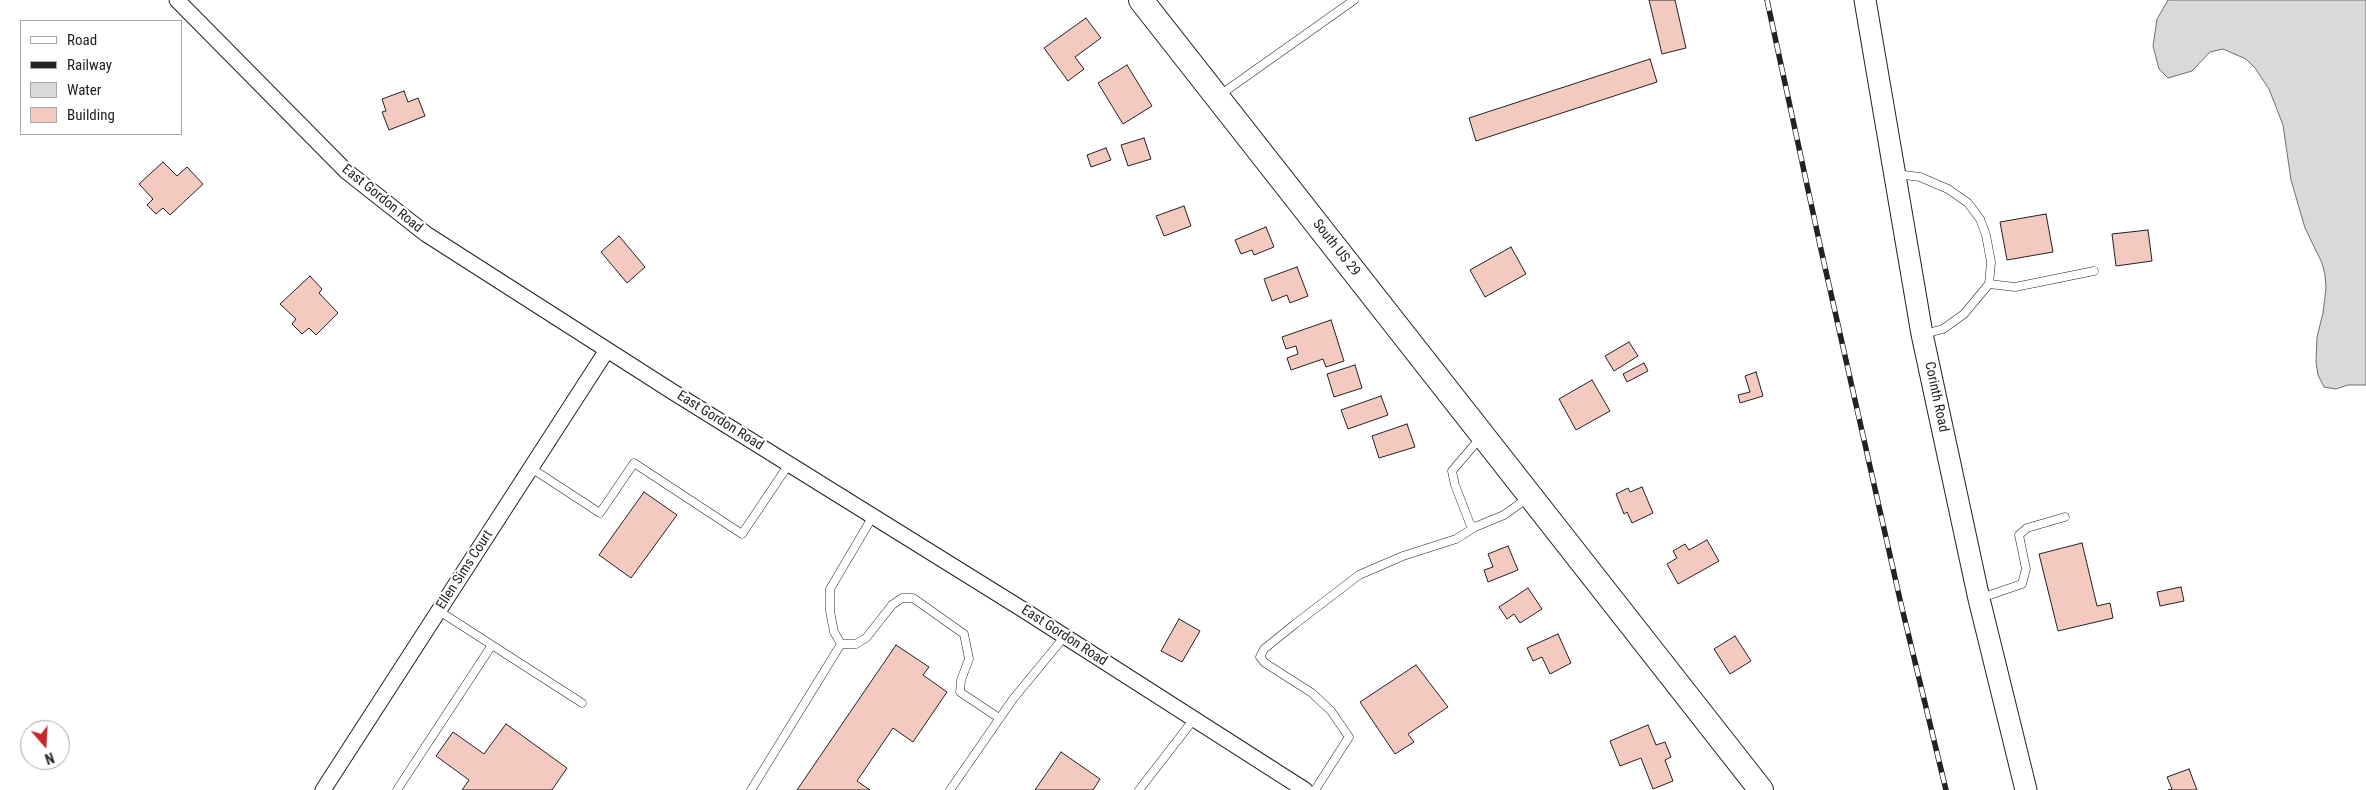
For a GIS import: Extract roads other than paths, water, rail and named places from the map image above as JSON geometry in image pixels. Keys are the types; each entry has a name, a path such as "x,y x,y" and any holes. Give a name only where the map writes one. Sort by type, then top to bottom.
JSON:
{"main road":[{"name":"South US 29","path":"1141,0 1761,790"}],"street":[{"name":"East Gordon Road","path":"177,0 346,170 426,234 607,350 1065,636 1305,790"},
{"name":"Corinth Road","path":"1865,0 1922,334 1979,599 2026,790"},
{"name":"Ellen Sims Court","path":"323,790 607,350"}],"lane":[{"path":"1218,96 1354,0"},
{"path":"1894,174 1920,177 1948,189 1968,203 1980,219 1986,235 1991,262 1990,284 1964,314 1943,329 1922,334"},
{"path":"1990,284 2015,287 2094,271"},
{"path":"1475,527 1470,524 1455,485 1452,471 1482,435"},
{"path":"531,468 600,513 634,463 742,534 789,464"},
{"path":"1315,790 1349,737 1331,711 1312,693 1265,663 1260,656 1264,649 1359,575 1403,556 1456,539 1475,527 1504,515 1530,496"},
{"path":"841,644 834,632 830,611 830,589 873,516"},
{"path":"1979,599 2022,584 2026,569 2019,535 2027,528 2065,517"},
{"path":"841,644 856,644 866,638 892,605 902,598 913,598 964,634 969,659 961,680 960,692 1000,718"},
{"path":"440,611 582,703"},
{"path":"950,790 1012,699 1065,636"},
{"path":"751,790 841,644"},
{"path":"397,790 492,645"},
{"path":"1139,790 1194,719"}],"water":[{"path":"2168,0 2366,0 2366,385 2348,385 2336,389 2324,387 2318,375 2316,362 2317,337 2323,313 2326,288 2325,275 2322,263 2305,228 2291,180 2283,125 2269,89 2255,68 2246,59 2223,49 2210,52 2192,71 2168,78 2159,69 2153,46 2157,19"}],"railway":[{"path":"1767,0 1901,604 1946,790"}]}
